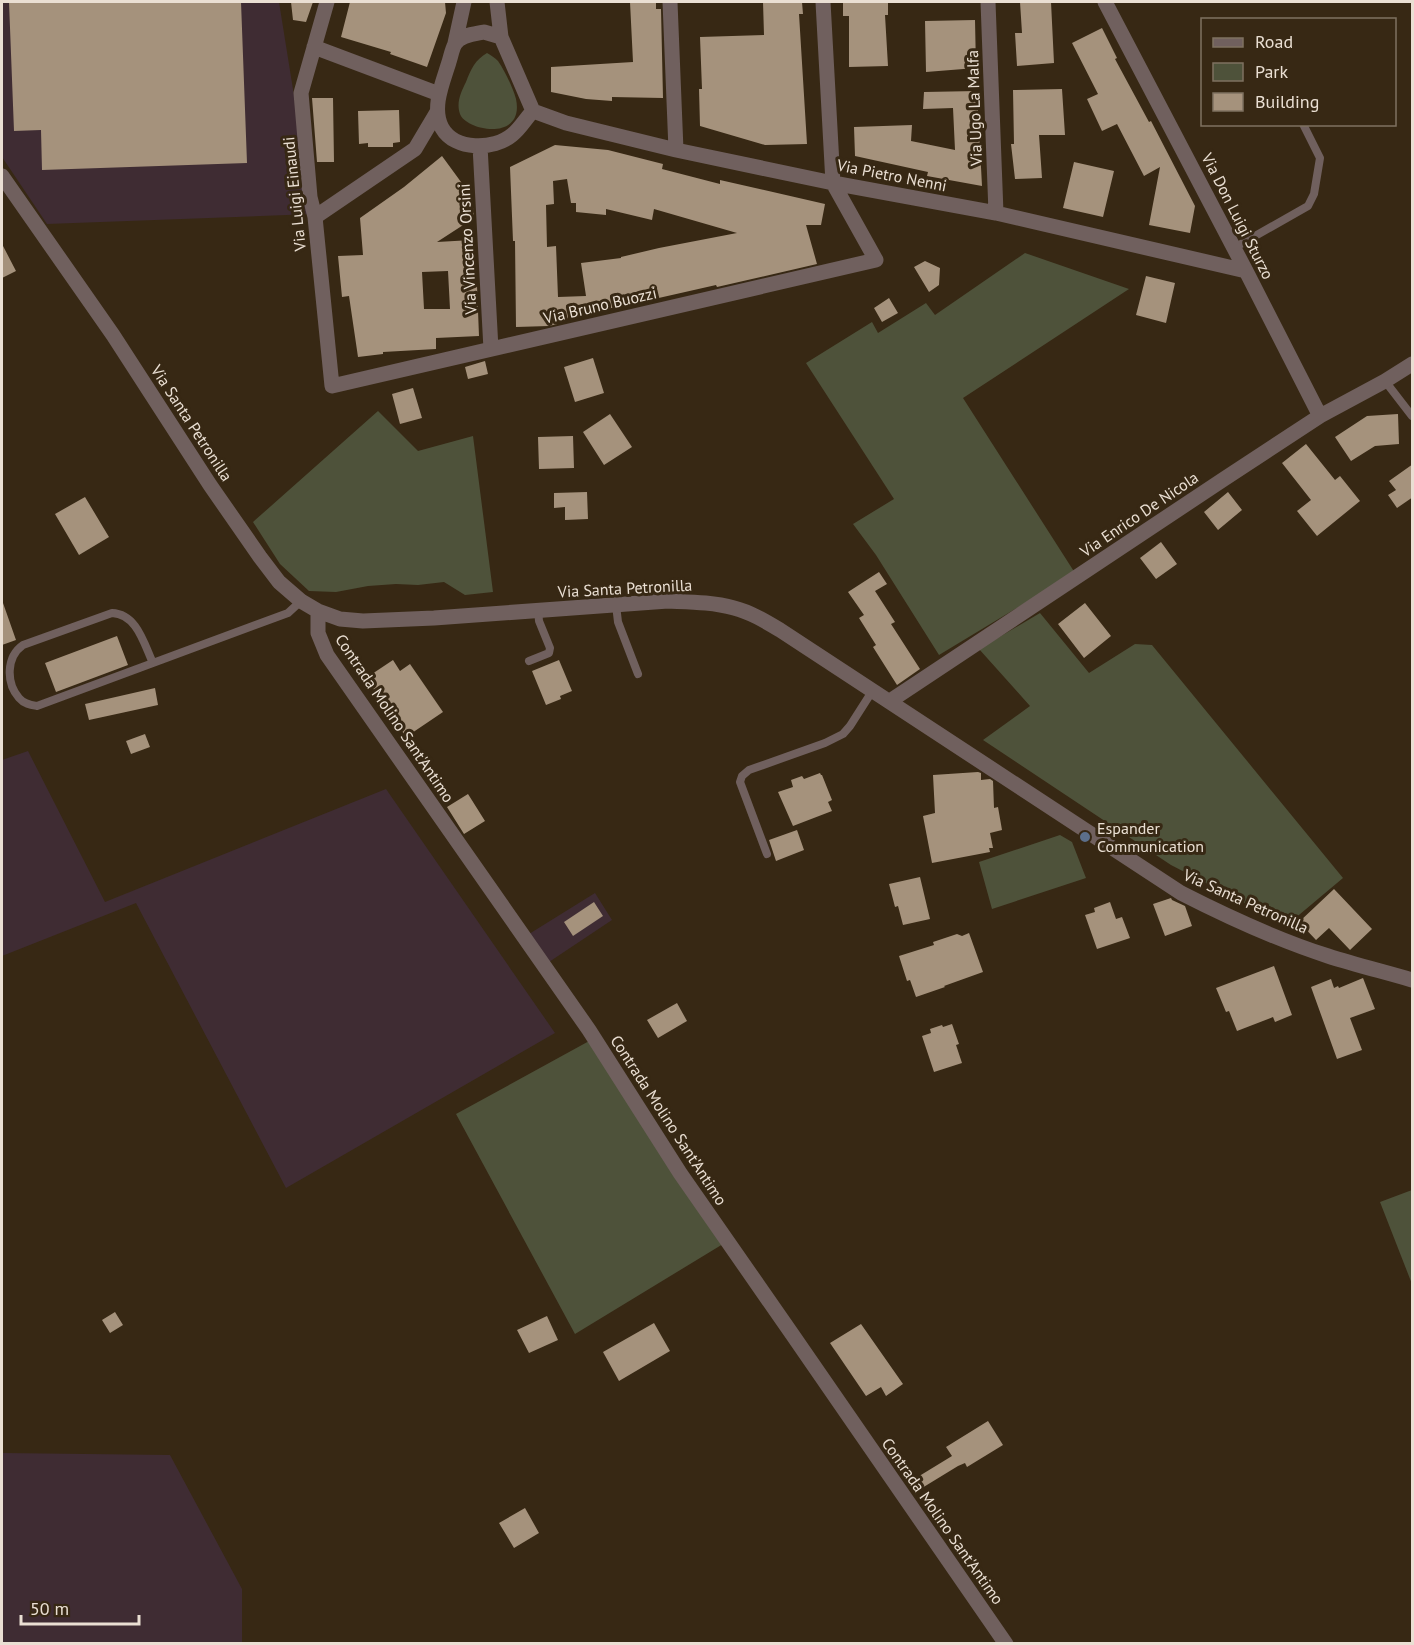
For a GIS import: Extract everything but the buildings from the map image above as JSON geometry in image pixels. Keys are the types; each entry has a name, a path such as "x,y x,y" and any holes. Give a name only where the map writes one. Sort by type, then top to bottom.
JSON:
{"street":[{"name":"Via Luigi Einaudi","path":"327,2 301,93 310,197 315,217 332,386"},
{"path":"464,2 455,43 439,94 437,112 442,129 451,138 465,144 480,146 497,143 512,136 533,111 501,37 497,2"},
{"path":"670,2 676,150"},
{"path":"823,2 833,183"},
{"name":"Via Ugo La Malfa","path":"988,2 996,213"},
{"name":"Via Don Luigi Sturzo","path":"1106,2 1320,416"},
{"path":"455,43 467,35 484,32 501,37"},
{"path":"314,47 439,94"},
{"name":"Via Pietro Nenni","path":"533,111 566,123 676,150 833,183 996,213 1246,271"},
{"path":"315,217 415,148 437,112"},
{"name":"Via Vincenzo Orsini","path":"480,146 491,349"},
{"name":"Via Santa Petronilla","path":"2,176 113,336 260,557 279,582 301,602 340,619 363,621 668,602 702,602 733,608 756,616 780,630 1181,893 1265,932 1328,956 1413,980"},
{"name":"Via Bruno Buozzi","path":"332,386 876,260 833,183"},
{"name":"Via Enrico De Nicola","path":"890,701 1320,416 1413,364"},
{"name":"Contrada Molino Sant'Antimo","path":"318,611 318,633 327,655 589,1030 680,1173 1006,1644"}],"lane":[{"path":"1234,248 1308,206 1314,194 1320,158 1304,126"},
{"path":"1385,381 1413,416"},
{"path":"153,663 139,632 129,619 118,613 112,613 23,645 10,659 9,670 12,687 19,699 26,704 37,706 153,663 288,612 301,602"},
{"path":"616,605 618,622 638,674"},
{"path":"529,661 549,653 550,648 539,621 538,610"},
{"path":"767,854 740,782 742,776 749,770 825,743 843,734 873,690"}],"shaded area":[{"path":"2,2 279,2 313,214 47,224 2,157"},
{"path":"28,751 105,902 386,789 555,1033 286,1188 136,903 2,956 2,760"},
{"path":"595,893 612,920 549,962 529,934"},
{"path":"2,1453 170,1455 242,1589 242,1643 2,1643"}],"green space":[{"path":"487,53 501,65 516,99 516,113 512,122 494,129 473,125 464,120 459,110 461,94 472,69 476,62"},
{"path":"1025,253 1129,289 963,398 1075,573 939,655 876,555 853,524 894,499 806,363 872,322 878,333 926,303 935,315"},
{"path":"378,411 418,451 473,436 493,592 465,595 444,582 368,586 336,592 309,591 280,564 253,522"},
{"path":"1040,613 1089,673 1135,644 1152,645 1343,878 1287,925 1171,865 983,740 1030,706 979,649"},
{"path":"1060,835 1072,842 1086,878 992,909 979,862"},
{"path":"591,1040 723,1244 575,1334 456,1114"},
{"path":"1412,1190 1412,1284 1380,1202"}],"place":[{"name":"Espander Communication","path":"1085,837"}]}
